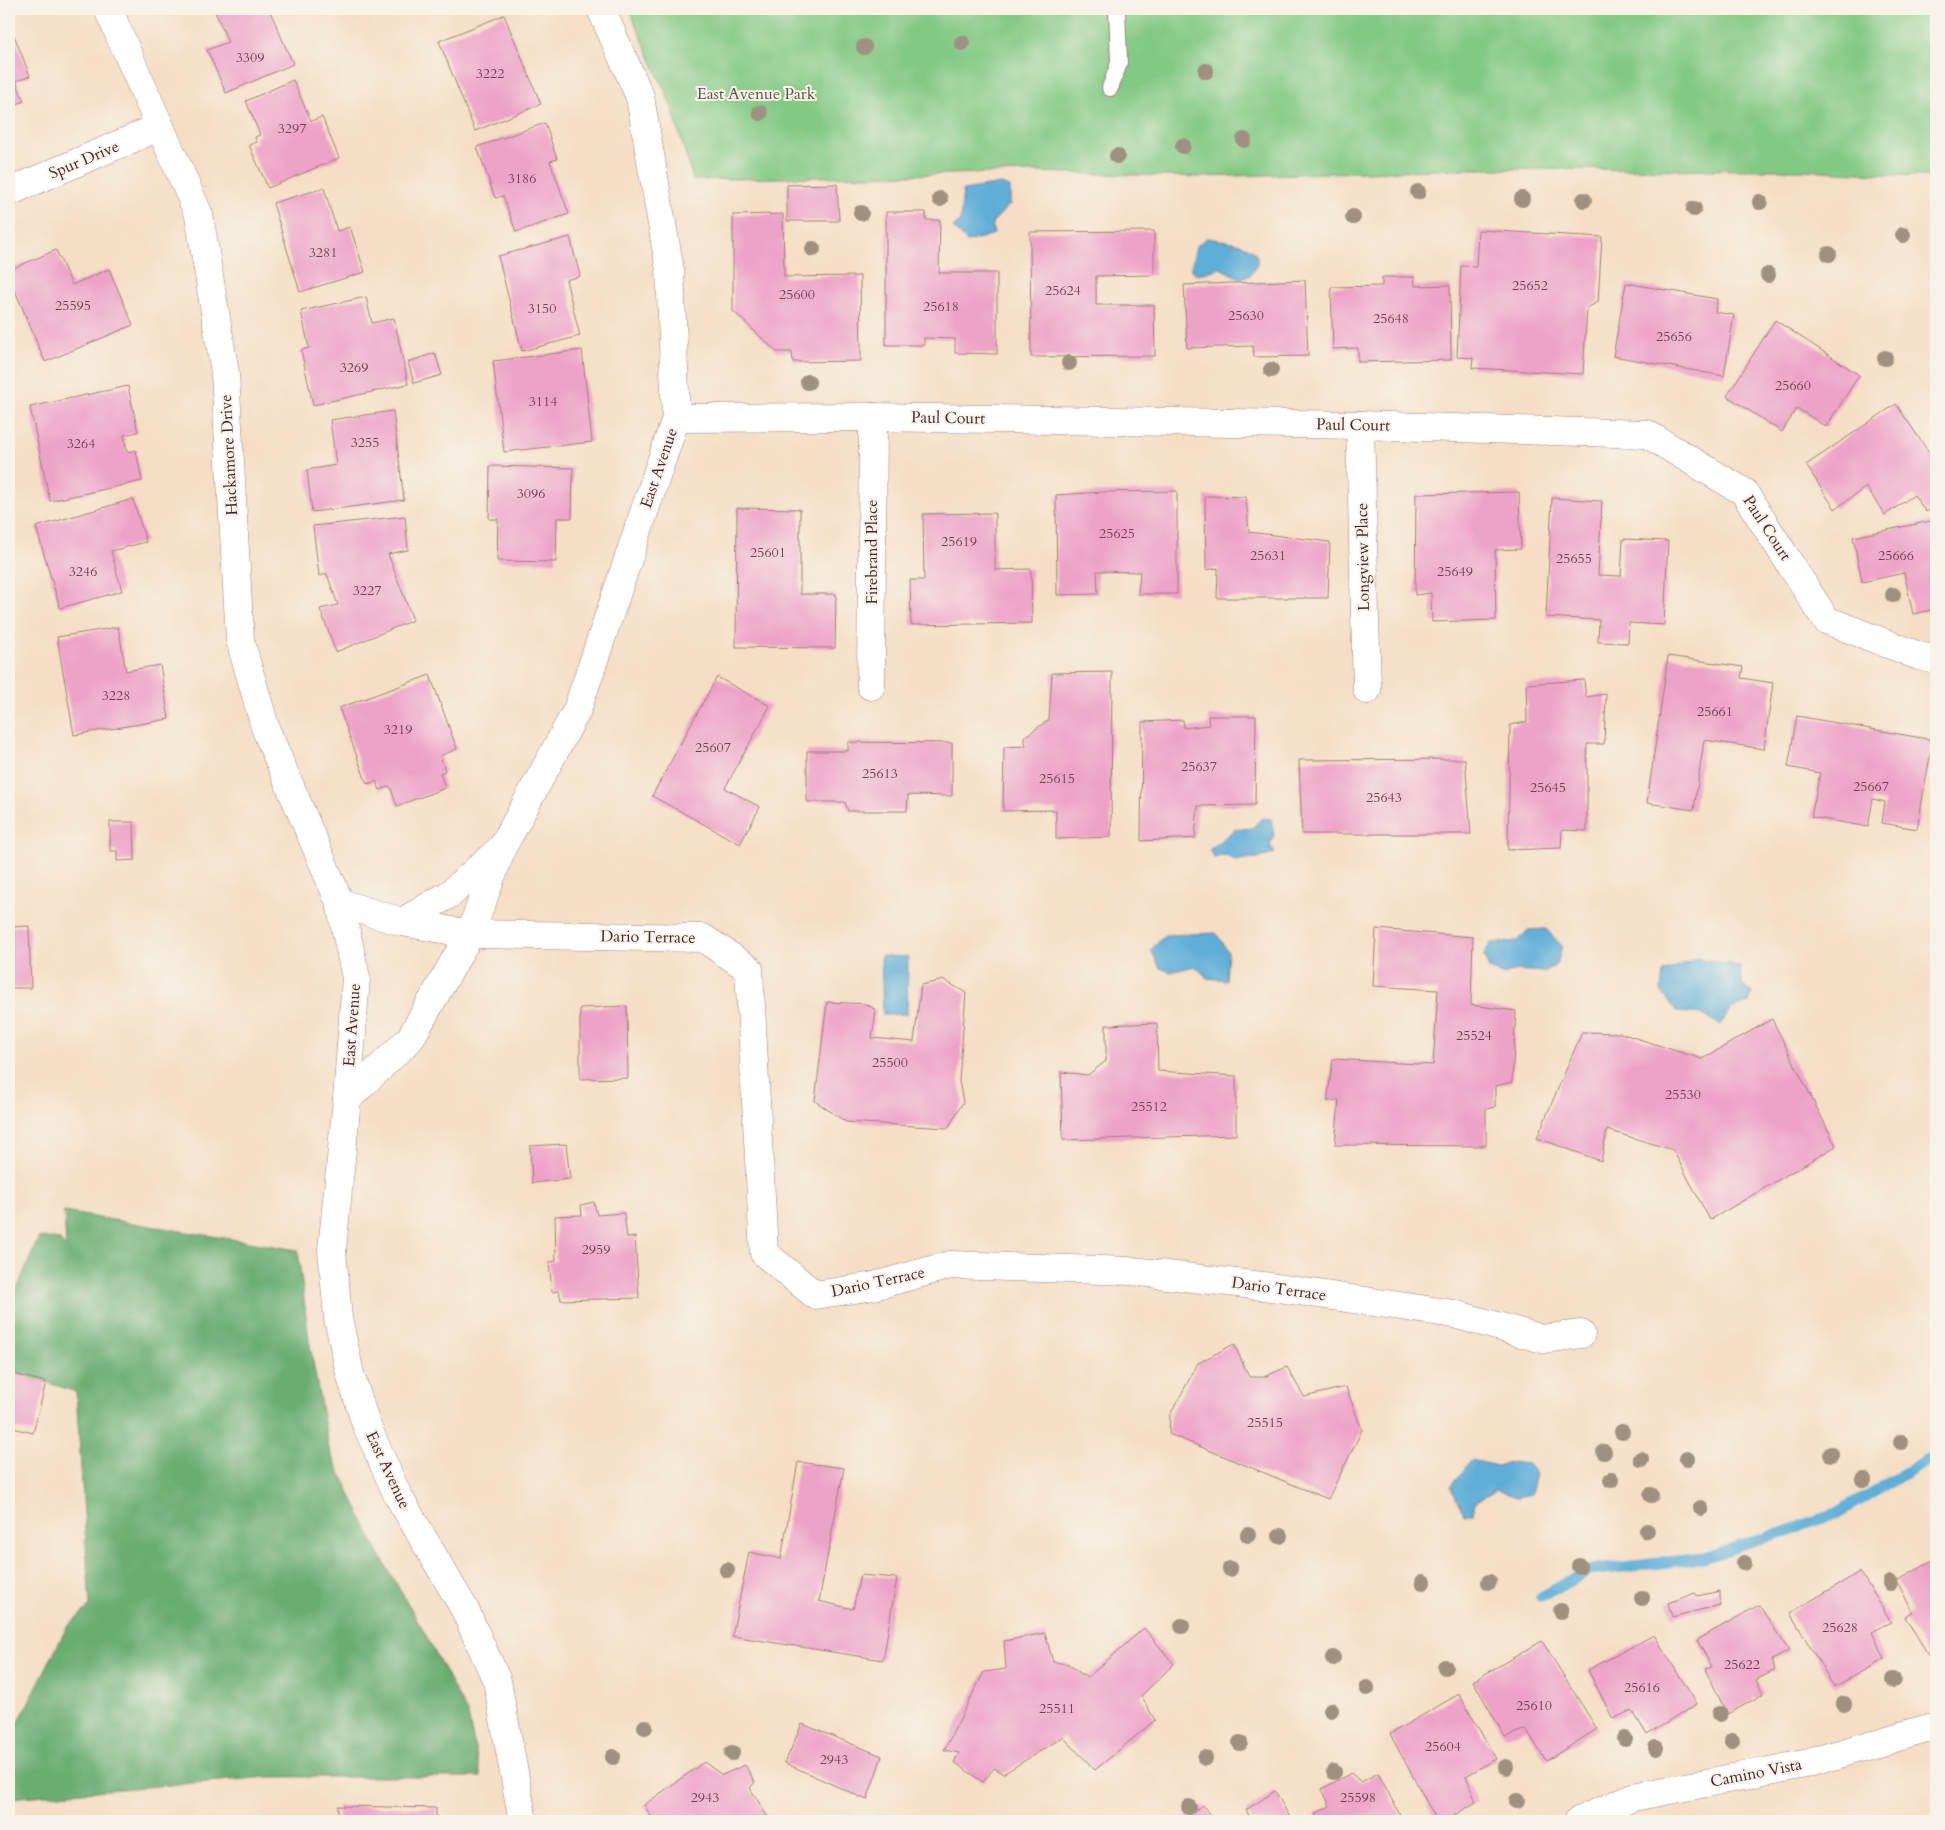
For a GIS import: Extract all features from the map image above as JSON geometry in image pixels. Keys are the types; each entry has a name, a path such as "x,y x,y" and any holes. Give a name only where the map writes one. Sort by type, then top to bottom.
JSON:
{"street":[{"name":"Hackamore Drive","path":"108,9 199,215 224,373 240,640 266,730 340,903"},
{"name":"East Avenue","path":"347,1099 410,1039 470,934 502,848 577,710 676,418 670,270 640,97 602,9"},
{"name":"Spur Drive","path":"9,192 159,127"},
{"name":"Paul Court","path":"676,418 873,417 1360,424 1647,434 1744,492 1826,620 1919,656 1936,660"},
{"name":"Firebrand Place","path":"871,686 873,417"},
{"name":"Longview Place","path":"1360,424 1366,690"},
{"name":"East Avenue","path":"402,922 450,894 502,848"},
{"name":"East Avenue","path":"340,903 356,978 347,1099 332,1250 338,1318 350,1374 366,1424 397,1494 464,1608 497,1681 523,1821"},
{"path":"340,903 402,922"},
{"name":"Dario Terrace","path":"402,922 470,934 703,938 749,969 764,1253 815,1295 874,1286 950,1265 1132,1271 1271,1287 1454,1314 1543,1339 1581,1334"},
{"name":"Camino Vista","path":"1578,1821 1633,1797 1805,1764 1936,1726"}],"lane":[{"path":"1110,88 1119,63 1116,9"}],"green space":[{"name":"East Avenue Park","path":"629,9 1936,9 1936,177 1802,170 1466,169 1198,177 1034,172 693,180 671,105"},
{"path":"64,1212 298,1250 309,1340 329,1449 378,1552 421,1626 468,1715 481,1777 269,1777 9,1798 9,1741 67,1627 90,1606 76,1392 9,1370 9,1307 39,1237 60,1240 66,1248"}],"water":[{"path":"1001,184 1010,187 1010,204 992,223 994,234 967,242 953,228 960,222 963,190"},
{"path":"1207,238 1240,244 1254,252 1257,258 1256,266 1249,276 1239,278 1220,268 1198,275 1191,270 1196,246"},
{"path":"1262,818 1271,819 1274,836 1270,845 1275,853 1265,857 1236,861 1226,855 1214,858 1209,850 1234,830 1252,828"},
{"path":"1546,929 1562,946 1557,965 1543,972 1516,970 1504,975 1489,969 1484,955 1491,943 1518,941 1528,930"},
{"path":"1216,933 1228,952 1226,980 1207,978 1195,966 1171,972 1160,968 1151,950 1165,935"},
{"path":"881,956 908,957 907,1014 883,1015"},
{"path":"1698,958 1739,966 1743,985 1752,993 1749,1003 1732,1008 1720,1025 1701,1014 1677,1012 1661,991 1663,972"},
{"path":"1472,1460 1497,1466 1509,1462 1528,1464 1536,1474 1531,1494 1517,1497 1497,1490 1475,1502 1473,1513 1463,1515 1459,1502 1450,1487"},
{"path":"134,1816 135,1821 63,1821 64,1820"}],"building":[{"path":"214,9 269,9 293,64 226,93 207,50 228,42"},
{"path":"504,15 541,104 475,131 439,41"},
{"path":"9,22 30,76 16,81 24,101 9,107"},
{"path":"293,80 311,121 322,117 339,158 268,188 249,145 257,142 255,137 260,135 246,101"},
{"path":"545,123 557,159 550,161 569,214 516,232 503,196 495,198 477,147"},
{"path":"837,184 839,221 787,221 787,185"},
{"path":"324,188 337,231 350,227 365,272 300,292 273,203"},
{"path":"886,212 926,212 926,220 940,220 939,273 997,273 997,354 955,353 955,339 924,338 924,345 886,345"},
{"path":"783,214 784,277 860,276 861,361 793,362 792,352 777,352 733,311 733,215"},
{"path":"1478,230 1602,237 1598,302 1587,308 1583,374 1472,368 1473,358 1457,357 1461,266 1476,267"},
{"path":"1154,231 1154,275 1096,276 1096,305 1154,305 1155,356 1031,357 1030,232"},
{"path":"570,237 580,276 566,280 580,336 522,351 498,256"},
{"path":"56,250 72,285 109,269 133,325 45,362 9,276 9,270"},
{"path":"1382,277 1414,277 1415,286 1450,285 1451,360 1358,362 1358,348 1333,349 1331,287 1382,286"},
{"path":"1305,280 1308,356 1254,357 1253,346 1187,348 1184,285"},
{"path":"1626,283 1717,299 1715,312 1734,315 1724,376 1613,356"},
{"path":"366,297 372,323 394,318 408,384 313,405 301,350 309,348 301,311"},
{"path":"1775,320 1859,375 1826,427 1797,408 1782,432 1727,396"},
{"path":"582,350 592,442 504,452 493,361"},
{"path":"435,353 442,375 414,383 408,362"},
{"path":"128,386 138,432 124,435 127,452 136,450 142,481 50,501 30,407"},
{"path":"1896,404 1936,463 1936,505 1926,512 1914,495 1885,515 1866,487 1835,509 1806,465"},
{"path":"393,411 404,500 312,512 307,470 336,465 330,420"},
{"path":"490,466 573,468 572,518 557,518 556,562 497,561 498,519 489,519"},
{"path":"1177,491 1177,594 1138,594 1140,572 1097,571 1098,594 1057,595 1056,495"},
{"path":"1519,492 1521,549 1495,550 1496,620 1432,622 1431,593 1415,595 1416,494"},
{"path":"1205,496 1246,497 1249,532 1330,542 1328,598 1217,598 1218,568 1206,570"},
{"path":"1552,498 1602,501 1598,575 1621,576 1623,539 1668,541 1664,625 1629,623 1628,643 1598,642 1599,620 1546,617"},
{"path":"133,499 146,542 111,551 122,591 60,608 36,527"},
{"path":"737,508 800,509 800,594 836,594 835,648 736,647"},
{"path":"995,513 995,570 1031,569 1032,623 911,625 910,580 924,580 923,514"},
{"path":"405,516 408,550 388,554 413,620 336,652 320,609 338,605 327,574 319,576 313,526"},
{"path":"1936,520 1936,609 1913,614 1904,573 1862,582 1853,537"},
{"path":"118,627 126,671 160,665 169,719 74,735 57,637"},
{"path":"1668,656 1743,667 1741,678 1773,683 1764,749 1704,740 1694,810 1647,803"},
{"path":"1112,672 1111,837 1056,839 1056,810 1003,811 1004,747 1026,746 1024,737 1049,720 1052,673"},
{"path":"430,675 457,749 440,756 445,771 440,773 445,788 397,806 390,786 380,790 376,781 367,784 339,708"},
{"path":"717,677 770,706 725,788 760,807 740,844 652,796"},
{"path":"1584,680 1586,697 1606,694 1604,744 1587,744 1587,831 1562,830 1561,848 1508,850 1510,725 1527,722 1526,684"},
{"path":"1208,716 1256,716 1255,805 1198,806 1195,838 1141,841 1142,722 1183,720 1184,728 1209,725"},
{"path":"1797,716 1933,740 1917,829 1882,823 1885,802 1873,799 1868,827 1811,817 1820,773 1788,767"},
{"path":"848,742 952,743 952,796 908,795 907,811 848,811 845,802 807,802 807,751 848,751"},
{"path":"1465,759 1471,834 1302,834 1299,760"},
{"path":"110,822 134,822 135,860 117,861 117,851 110,851"},
{"path":"29,926 31,988 9,988 9,927"},
{"path":"1376,929 1473,937 1471,1005 1516,1011 1512,1082 1495,1086 1495,1107 1486,1109 1486,1146 1335,1145 1339,1100 1327,1101 1333,1059 1433,1065 1438,990 1373,986"},
{"path":"944,980 966,993 959,1081 963,1102 948,1128 846,1122 815,1101 827,1002 866,1004 876,1010 872,1038 914,1042 921,985"},
{"path":"627,1006 628,1078 580,1079 580,1008"},
{"path":"1772,1019 1836,1146 1710,1220 1673,1150 1607,1130 1601,1161 1537,1138 1582,1032 1620,1033 1702,1059"},
{"path":"1157,1023 1158,1071 1236,1076 1236,1135 1063,1140 1061,1072 1088,1075 1106,1061 1106,1025"},
{"path":"566,1144 570,1179 532,1183 530,1146"},
{"path":"594,1202 597,1215 624,1213 627,1238 635,1237 639,1298 561,1300 559,1291 552,1292 549,1262 556,1261 555,1216 582,1215 581,1205"},
{"path":"1234,1344 1249,1377 1264,1377 1287,1367 1304,1397 1346,1387 1362,1430 1328,1499 1169,1434 1170,1415 1198,1363"},
{"path":"9,1373 46,1382 33,1433 9,1427"},
{"path":"798,1462 844,1468 819,1601 853,1609 860,1575 897,1578 883,1660 732,1636 749,1552 781,1559"},
{"path":"1936,1559 1936,1652 1929,1656 1905,1617 1913,1613 1897,1581"},
{"path":"1860,1572 1891,1621 1872,1632 1885,1659 1834,1687 1790,1613"},
{"path":"1720,1591 1720,1605 1672,1617 1668,1603 1695,1593 1697,1596"},
{"path":"1759,1605 1789,1651 1772,1660 1775,1670 1756,1680 1763,1694 1727,1715 1706,1669 1712,1667 1697,1640"},
{"path":"1144,1628 1174,1664 1141,1696 1155,1720 1095,1770 1063,1737 1003,1774 994,1768 983,1782 954,1762 959,1753 944,1750 984,1672 1006,1669 1004,1641 1045,1633 1053,1662 1068,1664 1087,1678"},
{"path":"1654,1635 1697,1704 1647,1735 1632,1710 1613,1719 1588,1670"},
{"path":"1542,1641 1597,1729 1546,1761 1526,1729 1505,1737 1473,1681"},
{"path":"1459,1694 1496,1759 1466,1776 1476,1802 1445,1821 1437,1821 1390,1734"},
{"path":"802,1724 882,1756 867,1800 785,1763"},
{"path":"704,1762 722,1775 745,1765 755,1782 750,1788 770,1821 654,1821 644,1805"},
{"path":"1351,1773 1361,1782 1378,1773 1403,1821 1319,1821 1315,1814 1330,1806 1322,1789"},
{"path":"1275,1791 1292,1821 1252,1821 1246,1810"},
{"path":"1203,1805 1214,1820 1182,1821"},
{"path":"338,1806 436,1808 436,1821 338,1821"}],"waterway":[{"path":"1541,1597 1588,1571 1704,1558 1836,1514 1936,1455"}]}
